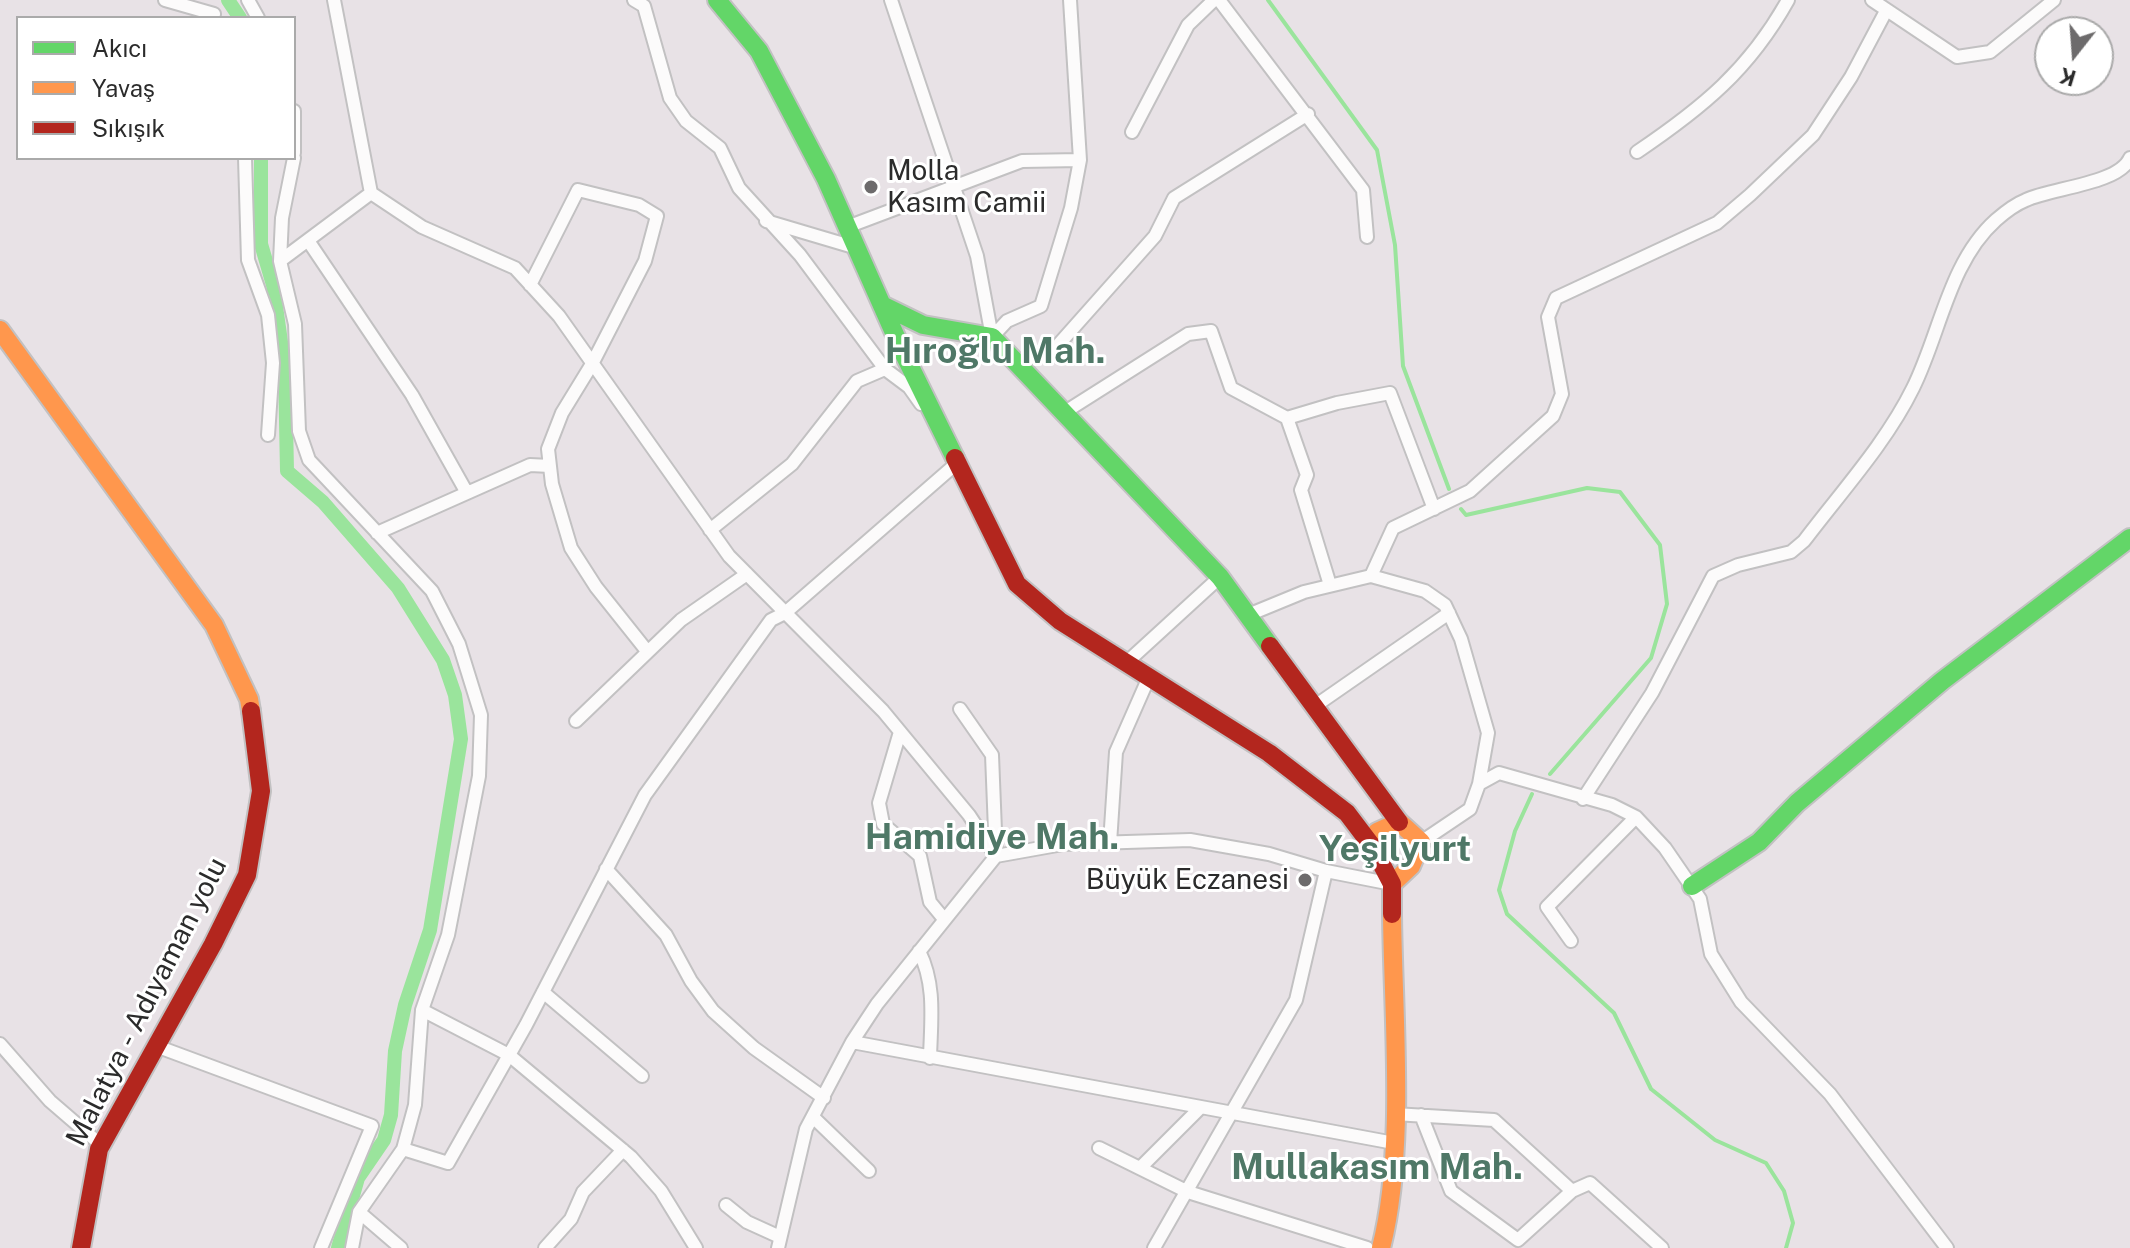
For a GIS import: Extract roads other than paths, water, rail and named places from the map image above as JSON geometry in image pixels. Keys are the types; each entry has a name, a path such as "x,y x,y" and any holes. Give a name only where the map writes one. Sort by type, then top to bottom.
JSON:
{"main road":[{"path":"717,0 759,51 847,227 956,464 1017,584 1060,621 1269,753 1347,813 1372,846 1392,884 1394,1143 1388,1220 1381,1248"},
{"path":"882,305 923,325 992,337 1220,577 1399,822 1413,831 1421,842 1417,859 1408,872 1392,884"},
{"name":"Malatya - Adıyaman yolu","path":"0,330 214,625 249,699 261,791 247,875 101,1145 81,1248"},
{"path":"1692,886 1759,842 1797,803 1942,681 2130,538"},
{"path":"1372,846 1377,832 1399,822"}],"street":[{"path":"165,0 215,16"},
{"path":"206,0 215,16"},
{"path":"334,0 371,193 422,227 515,268 559,316 710,530 747,574 900,732 969,815 996,856"},
{"path":"634,0 644,6 670,98 686,121 720,148 739,188 837,302 885,369 909,387 943,436"},
{"path":"891,0 977,256 992,337"},
{"path":"992,337 1007,321 1041,306 1071,208 1080,160 1070,0"},
{"path":"1132,132 1188,25 1216,0 1308,114 1363,190 1367,237"},
{"path":"1637,152 1694,113 1734,78 1788,0"},
{"path":"1872,0 1957,57 1990,52 2054,0"},
{"path":"1371,576 1393,528 1470,491 1553,416 1562,394 1548,317 1556,298 1717,223 1750,195 1813,135 1851,77 1886,11"},
{"path":"1059,344 1155,236 1174,198 1308,114"},
{"path":"1583,799 1652,693 1713,576 1738,565 1791,552 1804,541 1893,422 1913,389 1964,262 1995,221 2025,200 2101,179 2127,165 2130,158"},
{"path":"245,160 248,260 268,315 273,363 268,435"},
{"path":"293,160 282,218 280,261 295,324 299,431 309,460 432,591 459,644 481,715 479,776 448,935 422,1010 415,1105 403,1149 359,1212 352,1248"},
{"path":"847,227 1022,161 1080,160"},
{"path":"530,285 578,190 639,205 657,216 645,261 592,364 562,413 548,449 571,548 596,587 647,651"},
{"path":"280,261 371,193"},
{"path":"766,221 812,232 857,248"},
{"path":"788,245 812,232"},
{"path":"309,242 412,395 467,493"},
{"path":"1065,412 1188,334 1211,331 1231,388 1287,418 1307,475 1301,490 1330,585"},
{"path":"710,530 792,464 857,381 885,369"},
{"path":"1287,418 1337,403 1390,393 1434,509"},
{"path":"403,1149 448,1163 543,992 645,795 771,620 785,613 956,464"},
{"path":"377,533 530,465 550,466"},
{"path":"576,721 681,620 747,574"},
{"path":"1248,615 1330,585 1371,576 1425,591 1445,605 1461,639 1488,733 1479,784 1470,809 1421,842"},
{"path":"1126,663 1220,577"},
{"path":"1315,706 1449,613"},
{"path":"1110,843 1116,752 1149,677"},
{"path":"960,709 982,734 992,755 996,856"},
{"path":"900,732 879,803 883,824 920,856 930,902 944,919"},
{"path":"1479,784 1499,773 1612,805 1636,817 1665,848 1700,899 1711,954 1741,1002 1830,1094 1947,1248"},
{"path":"1571,941 1547,907 1636,817"},
{"path":"726,1205 779,1243 794,1174 813,1117 852,1042 919,951 996,856 1063,844 1190,840 1269,854 1326,871 1392,884"},
{"path":"606,869 666,935 691,981 713,1011 754,1048 824,1098"},
{"path":"1154,1248 1296,1000 1326,871"},
{"path":"919,951 930,972 932,989 930,1058"},
{"path":"543,992 642,1076"},
{"path":"422,1010 509,1055 623,1150 661,1191 696,1248"},
{"path":"852,1042 1394,1143"},
{"path":"0,1044 50,1101 101,1145"},
{"path":"156,1046 372,1126 321,1248"},
{"path":"1140,1168 1199,1109"},
{"path":"1394,1114 1494,1120 1572,1191"},
{"path":"1421,1115 1451,1191 1518,1240 1572,1191 1590,1183 1662,1248"},
{"path":"813,1117 869,1171"},
{"path":"1099,1148 1188,1192 1367,1248"},
{"path":"545,1248 571,1219 583,1192 623,1150"},
{"path":"359,1212 401,1248"}],"waterway":[{"path":"228,0 239,16"},
{"path":"1268,0 1377,150 1395,245 1403,366 1449,489"},
{"path":"261,160 261,244 273,285 285,370 287,471 323,502 398,588 443,660 455,695 461,739 430,930 405,1005 395,1051 391,1115 384,1140 358,1178 338,1248"},
{"path":"1461,509 1466,515 1587,488 1620,492 1660,545 1667,604 1651,658 1550,774"},
{"path":"1532,794 1515,831 1499,890 1507,914 1614,1013 1651,1089 1715,1140 1766,1163 1784,1191 1793,1223 1786,1248"}],"place":[{"name":"Molla Kasım Camii","path":"871,187"},
{"name":"Büyük Eczanesi","path":"1305,880"}],"district":[{"name":"Hıroğlu Mah.","path":"995,352"},
{"name":"Hamidiye Mah.","path":"992,838"},
{"name":"Yeşilyurt","path":"1395,850"},
{"name":"Mullakasım Mah.","path":"1377,1168"}]}
